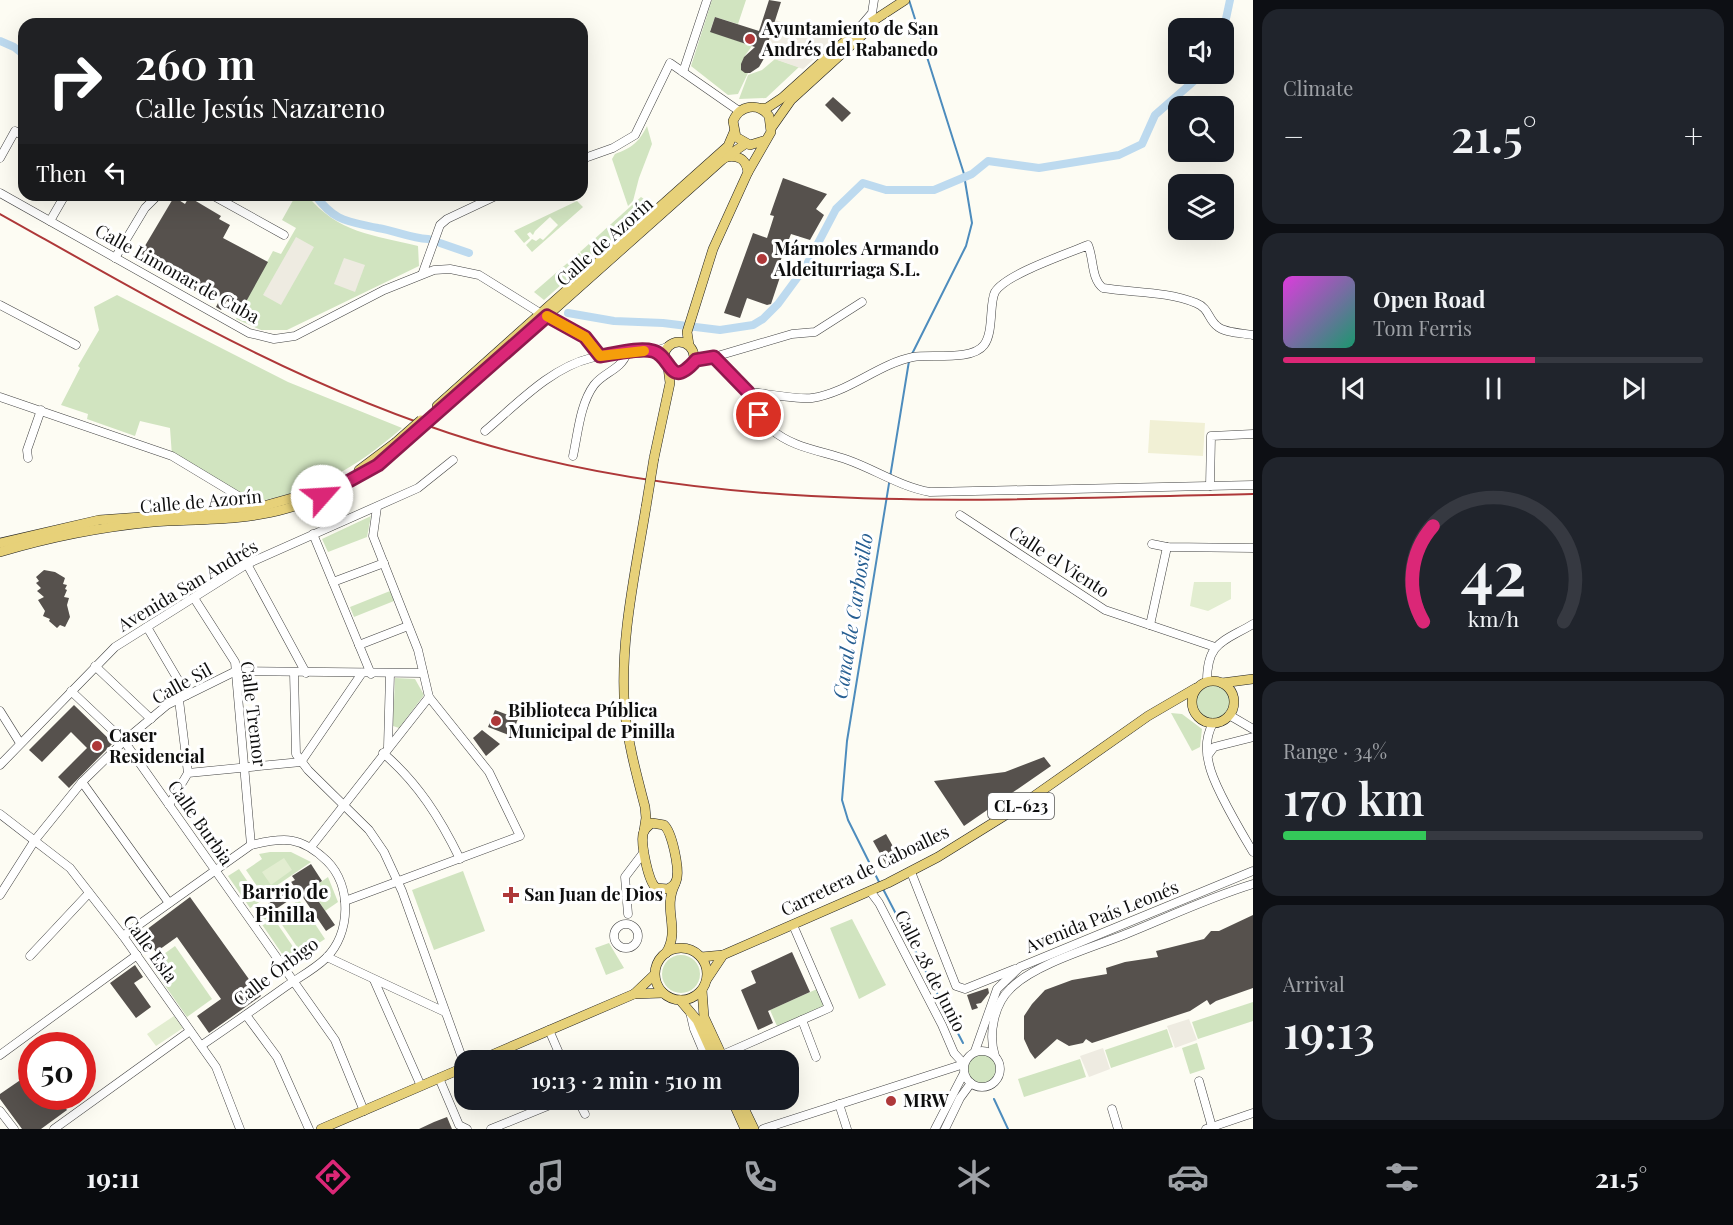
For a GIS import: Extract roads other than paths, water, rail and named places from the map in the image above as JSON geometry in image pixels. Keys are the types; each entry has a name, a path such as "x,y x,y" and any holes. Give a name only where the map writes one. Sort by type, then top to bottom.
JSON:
{"main road":[{"path":"669,905 651,882 649,873 645,850 645,807 626,712 625,675 627,632 646,507 670,383 665,351 688,328 712,249 772,127 791,100 902,0"},
{"path":"748,172 750,154 745,144 734,132 733,121 739,111 749,106 761,108 773,104 853,34 884,15"},
{"path":"761,108 769,116 772,127"},
{"name":"Calle de Azorín","path":"0,552 54,537 104,528 231,518 285,510 334,491 356,479 543,315 728,146 734,132"},
{"path":"745,144 756,145 766,140"},
{"name":"Calle de Azorín","path":"543,315 726,157 745,144"},
{"path":"726,157 738,156 747,165 748,172"},
{"path":"670,383 683,372 694,355 688,328"},
{"path":"673,344 694,355"},
{"path":"666,364 677,372 683,372"},
{"name":"Calle de Azorín","path":"0,543 99,520 253,509 311,494 336,483 398,444"},
{"path":"1165,705 1183,706 1202,720 1219,722 1229,715 1239,688 1253,679 1222,683 1207,681"},
{"name":"CL-623","path":"1196,688 1207,681"},
{"path":"1222,683 1230,690 1234,700"},
{"path":"1194,712 1192,697 1196,688"},
{"name":"Carretera de Caboalles","path":"701,957 723,956 911,872 977,835 1165,705 1196,688"},
{"path":"503,1050 634,994 654,975 660,958 666,952 674,933 669,905 677,873 671,834 667,827 645,807"},
{"path":"644,831 652,823 660,823"},
{"path":"656,888 664,890 675,884"},
{"path":"674,933 701,957 707,970 707,979"},
{"path":"666,952 682,948 691,949"},
{"path":"680,1000 694,997 702,990 723,956"},
{"path":"654,975 663,993"},
{"path":"702,990 704,1017 717,1050"},
{"path":"634,994 663,993 680,1000 690,1010 715,1050"},
{"path":"325,1128 454,1072"},
{"path":"736,1110 745,1129"},
{"path":"745,1110 754,1129"}],"street":[{"path":"682,72 707,0"},
{"path":"853,34 872,13 874,0"},
{"path":"588,157 629,141 635,135 670,63 739,111"},
{"path":"0,158 15,131 18,132"},
{"name":"Calle Limonar de Cuba","path":"0,194 249,333 274,339 295,336 423,272 450,269 479,275 543,315 585,337 600,356"},
{"path":"50,221 62,201"},
{"path":"115,258 145,207 152,201"},
{"path":"223,201 284,235"},
{"path":"423,272 440,225 447,219 485,201"},
{"path":"748,392 810,399 835,391 904,359 972,353 984,345 993,318 994,293 1007,279 1088,245 1093,256 1095,279 1100,286 1118,290 1166,294 1185,299 1208,310 1215,326 1253,335"},
{"path":"694,355 714,357 792,334 815,332 862,302"},
{"path":"0,305 76,345"},
{"path":"485,431 536,388 570,364 600,356 651,350 673,344"},
{"path":"651,350 661,356 666,364"},
{"path":"573,456 586,397 596,382 616,370 627,353"},
{"path":"714,357 748,392 759,415 772,430 801,446 848,460 895,479 910,489 930,492 1253,485"},
{"path":"0,397 172,456 250,503 253,509"},
{"path":"28,458 27,450 40,410"},
{"path":"1210,486 1211,436 1253,434"},
{"name":"Avenida San Andrés","path":"0,765 115,647 247,564 418,488 453,460"},
{"path":"345,901 520,836 489,772 440,714 429,697 418,651 373,536 377,507"},
{"name":"Calle el Viento","path":"960,515 1105,610 1215,647"},
{"path":"313,534 371,674"},
{"path":"1152,544 1167,547 1253,548"},
{"path":"1150,625 1167,547"},
{"path":"333,582 384,563"},
{"path":"247,564 306,673"},
{"name":"Calle Tremor","path":"194,598 235,662 251,845"},
{"path":"1207,681 1208,659 1215,647 1253,624"},
{"path":"359,645 408,626"},
{"path":"147,627 187,695"},
{"path":"95,666 151,719"},
{"name":"Calle Sil","path":"0,895 35,840 81,782 124,741 167,705 236,671 423,673"},
{"path":"294,673 296,754 301,762 374,836 390,863 459,1050"},
{"path":"188,773 301,762 362,674"},
{"path":"390,674 386,750 438,816 460,859"},
{"name":"Calle Burbia","path":"71,691 124,741 335,1040 364,1110"},
{"path":"123,936 251,845 272,840 294,840 311,847 429,697"},
{"path":"169,805 188,773 179,700"},
{"path":"0,711 20,743"},
{"path":"1229,715 1253,729"},
{"path":"1213,723 1208,735 1209,767 1253,852"},
{"path":"1207,757 1214,747 1253,737"},
{"path":"81,782 169,903"},
{"name":"Calle Esla","path":"0,814 70,868 123,936 216,1067 240,1129"},
{"name":"Calle Órbigo","path":"202,1045 327,957 341,934 345,901 342,886 329,863 311,847"},
{"path":"629,925 625,880 630,868 645,850"},
{"path":"630,868 643,868 649,873"},
{"name":"Avenida País Leonés","path":"975,1052 997,989 1020,967 1253,871"},
{"path":"911,872 956,986 964,989 1020,967"},
{"name":"Avenida País Leonés","path":"995,1056 992,1035 997,1010 1007,992 1021,980 1063,959 1253,884"},
{"name":"Calle 28 de Junio","path":"873,890 964,1069"},
{"path":"30,956 89,893"},
{"path":"739,1050 829,1008 793,925"},
{"path":"0,1055 137,955"},
{"path":"327,957 445,1012"},
{"path":"374,980 421,1086"},
{"path":"984,982 991,983 997,989"},
{"path":"690,1010 694,1029 703,1050"},
{"path":"246,1015 277,1057 309,1129"},
{"path":"802,1020 816,1057"},
{"path":"549,1030 558,1050"},
{"path":"54,1129 190,1031"},
{"path":"935,1129 970,1055 975,1052 989,1052 995,1056 1000,1068 996,1080 986,1086 971,1083"},
{"path":"964,1069 971,1083"},
{"path":"763,1129 839,1104 964,1069"},
{"path":"439,1078 459,1125 467,1129"},
{"path":"1199,1081 1209,1128 1253,1113"},
{"path":"945,1129 960,1098 971,1083"},
{"path":"839,1104 847,1129"},
{"path":"1112,1109 1118,1129"},
{"path":"491,1129 538,1110"},
{"path":"583,1110 585,1114"},
{"path":"0,1111 14,1129"}],"waterway":[{"name":"Canal de Carbosillo","path":"909,0 964,174"},
{"path":"1226,18 1230,0"},
{"path":"0,41 18,50"},
{"path":"568,313 614,321 663,323 720,330 753,325 763,319 778,304 806,266 836,209 863,183 886,190 934,190 972,174 988,161 1039,168 1119,155 1142,144 1155,115 1191,84"},
{"name":"Canal de Carbosillo","path":"911,356 966,246 972,223 965,181"},
{"path":"320,201 329,211 342,219 428,239"},
{"path":"440,243 469,253"},
{"name":"Canal de Carbosillo","path":"879,882 848,820 842,800 847,741 909,361"},
{"name":"Canal de Carbosillo","path":"882,887 963,1043"},
{"name":"Canal de Carbosillo","path":"994,1099 1008,1129"}],"railway":[{"path":"0,214 173,311 349,396 410,420 474,441 569,466 666,482 763,493 861,498 959,500 1253,494"}],"place":[{"name":"Ayuntamiento de San Andrés del Rabanedo","path":"750,39"},
{"name":"Mármoles Armando Aldeiturriaga S.L.","path":"762,259"},
{"name":"Biblioteca Pública Municipal de Pinilla","path":"496,721"},
{"name":"Caser Residencial","path":"97,746"},
{"name":"San Juan de Dios","path":"511,895"},
{"name":"MRW","path":"891,1101"}],"district":[{"name":"Barrio de Pinilla","path":"285,904"}]}
